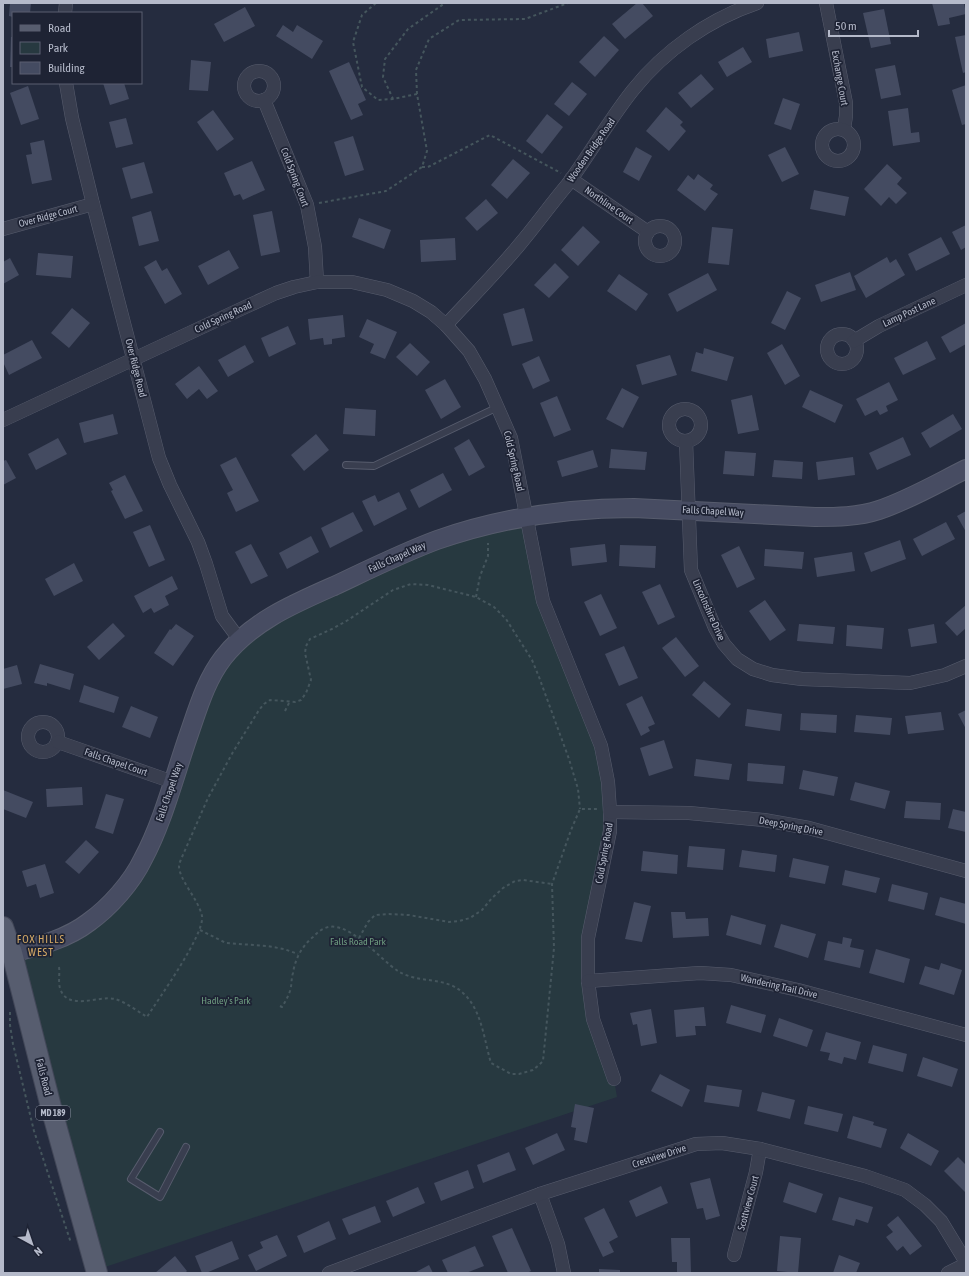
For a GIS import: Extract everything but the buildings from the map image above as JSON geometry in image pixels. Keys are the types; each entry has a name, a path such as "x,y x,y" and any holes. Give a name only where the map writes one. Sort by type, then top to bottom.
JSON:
{"main road":[{"name":"Falls Road","path":"3,926 8,953 97,1273"}],"street":[{"name":"Wooden Bridge Road","path":"446,325 519,245 571,179 633,90 656,66 680,44 712,22 742,8 757,3"},
{"name":"Exchange Court","path":"826,3 846,103 844,129"},
{"name":"Over Ridge Road","path":"66,84 72,118 93,204 159,458 170,485 198,542 222,616 239,639"},
{"name":"Cold Spring Court","path":"264,100 307,205 315,247 317,282"},
{"name":"Northline Court","path":"571,179 648,232"},
{"name":"Over Ridge Court","path":"3,228 93,204"},
{"name":"Cold Spring Road","path":"3,420 276,293 317,282 352,282 387,290 413,301 431,312 458,336 475,360 485,379 511,438 543,601 601,746 608,782 610,831 588,938 588,981 593,1018 614,1079"},
{"name":"Lamp Post Lane","path":"854,341 879,326 966,285"},
{"name":"Lincolnshire Drive","path":"686,441 691,570 715,628 724,644 737,659 753,670 772,675 802,679 910,683 945,675 966,666"},
{"name":"Falls Chapel Way","path":"8,953 36,947 76,930 89,923 113,900 138,869 144,857 210,679 223,659 239,639 288,607 436,540 526,516 604,508 689,510 836,517 856,515 878,510 900,502 966,469"},
{"name":"Falls Chapel Court","path":"58,742 173,782"},
{"name":"Deep Spring Drive","path":"610,812 690,813 764,820 809,828 966,870"},
{"name":"Wandering Trail Drive","path":"588,981 700,973 731,975 798,990 966,1035"},
{"name":"Crestview Drive","path":"329,1273 356,1268 540,1194 696,1144 722,1143 760,1149 865,1176 905,1190 925,1205 941,1220 966,1263"},
{"name":"Scottview Court","path":"734,1256 756,1172 760,1149"},
{"path":"540,1194 558,1244 564,1273"},
{"path":"948,1273 966,1263"}],"lane":[{"path":"346,465 374,466 498,407"},
{"path":"160,1132 131,1180 160,1197 186,1147"}],"path":[{"path":"376,3 362,15 353,42 362,87 378,100 393,99 417,94"},
{"path":"393,99 382,77 385,59 408,29 445,3"},
{"path":"422,167 427,151 417,94 416,70 429,39 459,20 525,19 568,3"},
{"path":"307,205 386,191 422,167 428,167 490,135 571,179"},
{"path":"476,597 480,576 488,556 488,543"},
{"path":"59,967 60,987 63,995 71,1001 81,1002 95,999 115,999 147,1017 188,952 200,930 202,921 202,914 199,906 181,874 179,866 182,857 208,798 233,752 259,710 270,700 295,702 301,700 306,693 311,680 305,653 306,646 310,639 343,623 393,590 411,584 428,585 476,597 494,607 506,619 532,660 540,677 578,789 580,809 552,884 554,948 543,1061 533,1070 519,1074 511,1074 491,1063 475,1010 464,993 454,986 446,983 407,976 385,961 359,938 344,929 333,927 323,929 309,940 298,954 290,990 282,1007 280,1006"},
{"path":"285,711 290,701"},
{"path":"580,809 592,808 610,812"},
{"path":"359,938 368,922 375,915 409,915 449,922 459,921 470,918 482,910 503,888 515,881 523,880 552,884"},
{"path":"200,930 226,943 267,946 284,949 298,954"},
{"path":"10,1010 10,1025 13,1044 34,1132 72,1245"}],"green space":[{"name":"Falls Road Park","path":"526,516 543,601 601,746 610,812 588,981 614,1079 617,1097 96,1270 12,953 63,937 138,869 185,745 239,639 368,570"}],"district":[{"name":"FOX HILLS WEST","path":"41,945"}],"park label":[{"name":"Hadley's Park","path":"226,1000"}]}
